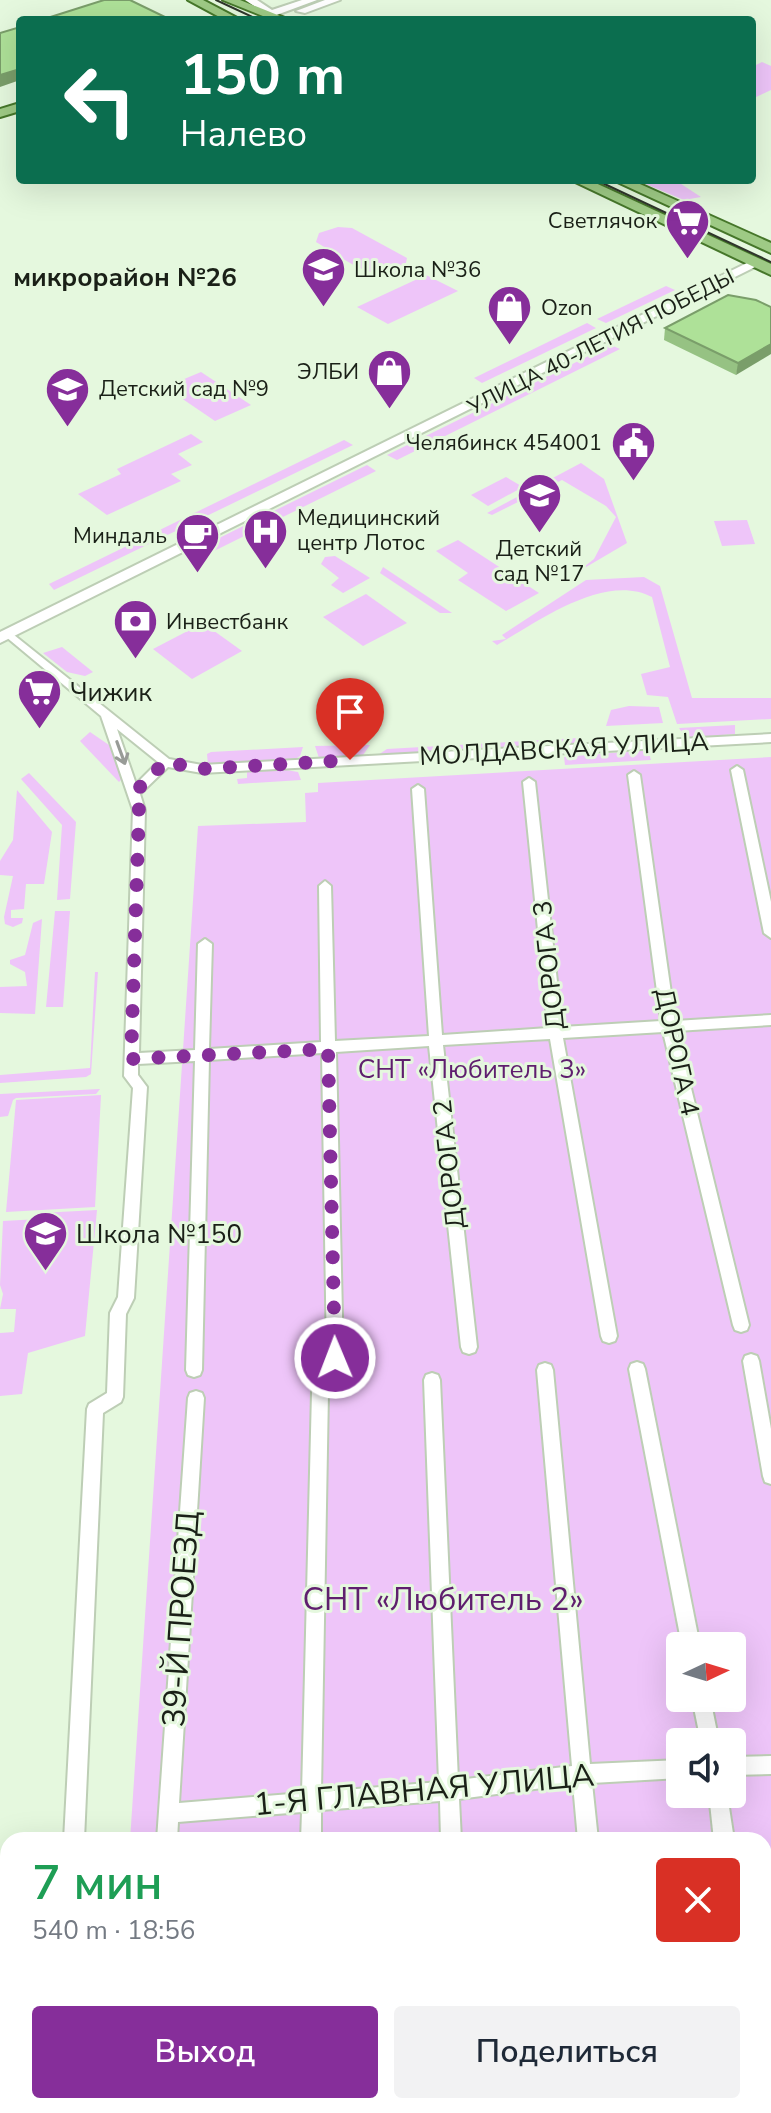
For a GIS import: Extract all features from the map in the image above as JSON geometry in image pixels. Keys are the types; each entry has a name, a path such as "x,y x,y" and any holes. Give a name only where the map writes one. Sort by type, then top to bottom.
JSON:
{"main road":[{"path":"193,0 227,16"},
{"path":"229,0 273,16"},
{"path":"587,184 762,262"},
{"path":"629,184 771,250"},
{"name":"УЛИЦА 40-ЛЕТИЯ ПОБЕДЫ","path":"762,262 771,250"}],"street":[{"path":"250,0 275,16"},
{"path":"282,16 312,0"},
{"path":"284,16 334,0"},
{"path":"322,16 323,10 334,0"},
{"name":"УЛИЦА 40-ЛЕТИЯ ПОБЕДЫ","path":"2,631 762,262"},
{"path":"2,631 165,762 135,792"},
{"path":"74,1832 95,1409 115,1397 118,1313 126,1298 140,1087 131,1076 139,810 106,713"},
{"name":"МОЛДАВСКАЯ УЛИЦА","path":"165,762 202,769 771,738"},
{"path":"737,770 771,933"},
{"name":"ДОРОГА 4","path":"634,775 669,1028 741,1325"},
{"name":"ДОРОГА 3","path":"529,782 556,1035 609,1336"},
{"name":"ДОРОГА 2","path":"418,789 436,1042 469,1347"},
{"path":"325,886 335,1358"},
{"path":"194,1370 205,944"},
{"path":"131,1059 771,1020"},
{"path":"751,1361 771,1476"},
{"path":"637,1369 688,1632"},
{"path":"545,1370 587,1832"},
{"path":"432,1380 451,1832"},
{"path":"311,1832 320,1392"},
{"name":"39-Й ПРОЕЗД","path":"167,1832 196,1398"},
{"path":"746,1766 771,1765"},
{"name":"1-Я ГЛАВНАЯ УЛИЦА","path":"168,1813 449,1791 582,1774 666,1770"},
{"path":"720,1808 723,1832"}],"green space":[{"path":"762,62 771,66 771,90 756,97 756,65"},
{"path":"646,184 681,184 701,197 684,200"},
{"path":"338,227 352,228 407,258 405,267 395,273 372,272 348,262 316,242 319,233"},
{"path":"426,275 458,291 388,324 357,307"},
{"path":"666,286 675,290 606,323 597,319"},
{"path":"587,323 596,328 482,383 474,378"},
{"path":"611,345 620,349 397,460 387,455"},
{"path":"201,372 251,405 215,421 165,387"},
{"path":"191,434 203,442 178,454 192,465 171,474 181,481 107,515 78,494 121,474 117,469"},
{"path":"344,440 353,445 54,590 49,584"},
{"path":"581,463 604,479 627,543 576,573 594,559 616,517 606,506 562,480 492,515 487,513"},
{"path":"367,465 376,471 214,551 205,545"},
{"path":"506,477 523,487 488,506 471,495"},
{"path":"747,520 755,544 722,546 714,521"},
{"path":"458,540 539,593 506,611 458,580 468,573 436,551"},
{"path":"335,556 370,578 343,593 331,585 339,578 321,564 325,557"},
{"path":"383,567 452,613 440,613 380,573"},
{"path":"644,577 660,586 692,698 771,698 771,719 677,724 668,697 647,695 641,674 670,667 652,597 633,591 593,595 551,613 497,645 492,641 506,639 502,635 586,580"},
{"path":"366,594 407,623 363,646 323,617"},
{"path":"203,623 242,651 192,679 153,649"},
{"path":"62,647 93,672 85,676 67,672 43,653"},
{"path":"629,706 659,707 663,723 606,726 611,710"},
{"path":"735,725 735,734 686,738 679,728"},
{"path":"90,732 109,745 122,779 119,782 80,741"},
{"path":"579,738 583,745 378,755 387,749"},
{"path":"370,745 363,755 319,758 315,746"},
{"path":"303,747 300,756 295,759 208,765 207,754 211,752"},
{"path":"648,750 651,760 565,765 564,757"},
{"path":"771,757 771,1832 131,1832 198,826 306,822 305,793 318,792 318,783"},
{"path":"247,772 298,772 301,780 238,784 237,779 247,778"},
{"path":"29,773 76,822 70,899 57,900 62,825 21,779"},
{"path":"17,790 52,832 44,884 26,884 24,909 11,910 11,918 23,918 22,923 13,927 5,924 4,917 13,876 0,875 0,861 13,840"},
{"path":"55,911 70,911 63,1007 46,1007"},
{"path":"42,919 35,1014 0,1013 0,987 27,986 25,972 10,964 10,960 25,955 33,923"},
{"path":"95,972 98,972 91,1074 86,1077 0,1083 0,1075 90,1068"},
{"path":"100,1089 96,1094 16,1098 8,1116 0,1117 0,1094"},
{"path":"101,1095 95,1207 6,1212 16,1100"},
{"path":"97,1210 85,1336 28,1353 22,1394 0,1396 0,1333 14,1332 16,1309 0,1309 3,1294 0,1285 3,1221 39,1219 40,1213"}],"building":[{"path":"104,0 130,0 163,16 54,16"},
{"path":"16,28 16,70 0,75 0,33"},
{"path":"728,295 756,300 771,307 771,344 738,363 665,328"}],"tram line":[{"path":"216,0 250,16"},
{"path":"605,184 771,262"}],"place":[{"name":"Светлячок","path":"688,260"},
{"name":"Школа №36","path":"323,309"},
{"name":"Ozon","path":"510,347"},
{"name":"ЭЛБИ","path":"390,411"},
{"name":"Детский сад №9","path":"68,428"},
{"name":"Челябинск 454001","path":"633,482"},
{"name":"Детский сад №17","path":"539,535"},
{"name":"Медицинский центр Лотос","path":"266,570"},
{"name":"Миндаль","path":"198,575"},
{"name":"Инвестбанк","path":"135,661"},
{"name":"Чижик","path":"39,731"},
{"name":"Школа №150","path":"45,1273"}],"district":[{"name":"микрорайон №26","path":"125,277"}],"route":[{"path":"335,1358 328,1049 131,1059 139,810 135,792 165,762 202,769 350,760"}],"park label":[{"name":"СНТ «Любитель 3»","path":"472,1069"},
{"name":"СНТ «Любитель 2»","path":"443,1599"}]}
